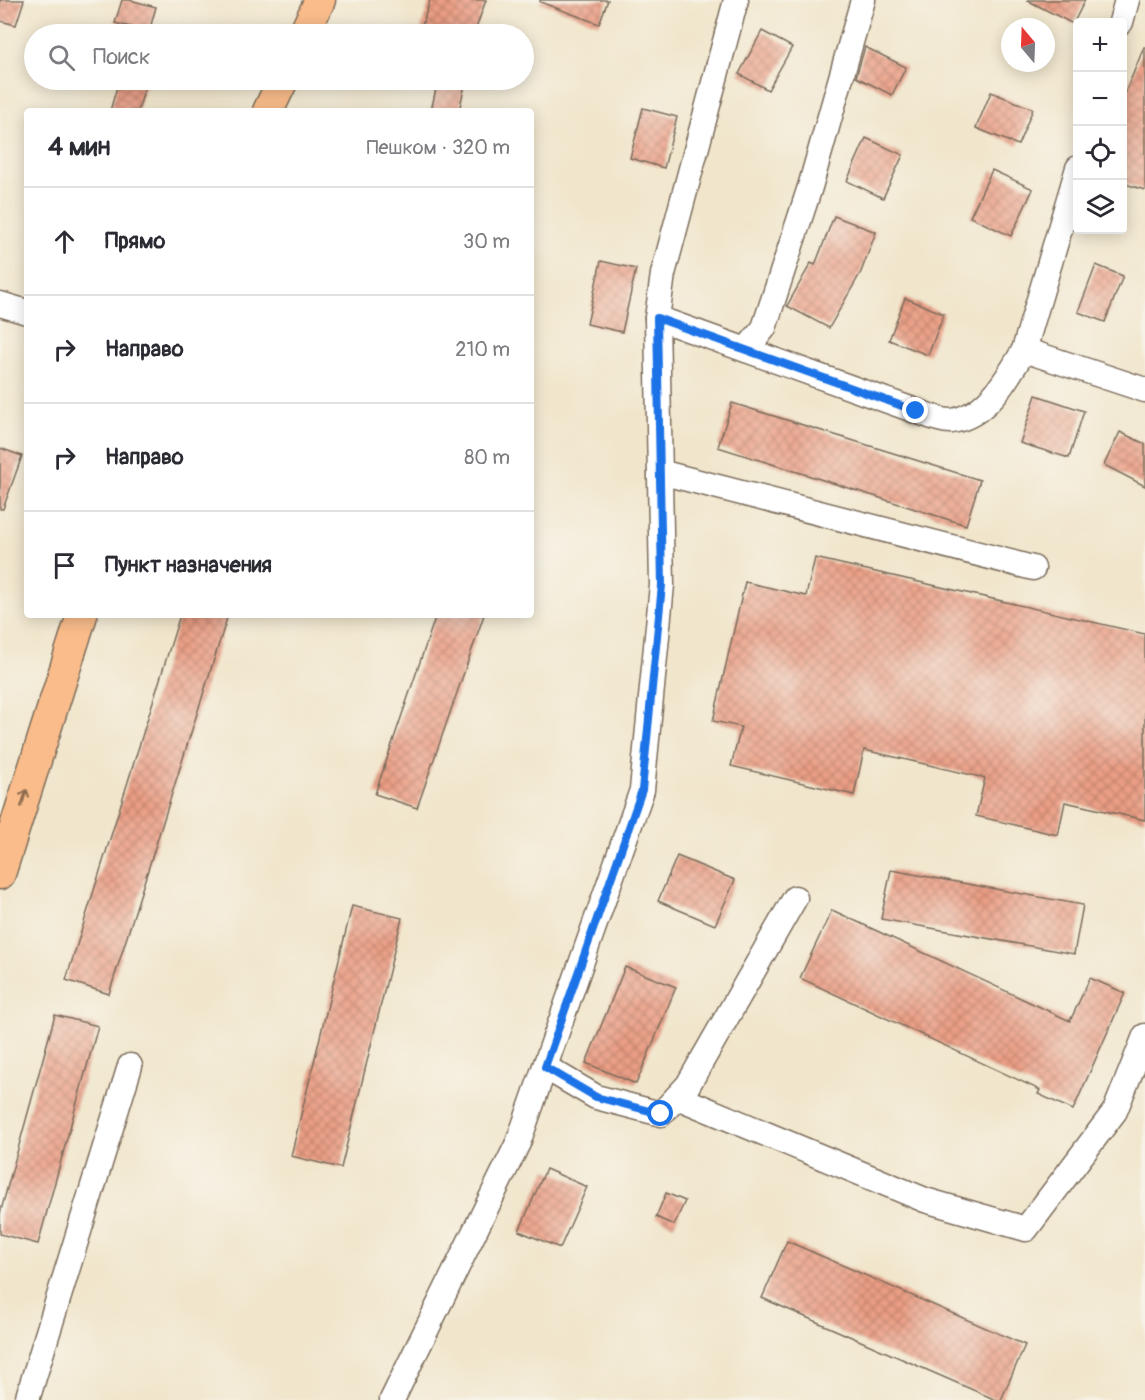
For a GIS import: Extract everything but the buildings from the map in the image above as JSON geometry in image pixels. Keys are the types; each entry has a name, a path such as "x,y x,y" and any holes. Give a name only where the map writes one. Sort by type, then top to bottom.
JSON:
{"main road":[{"path":"309,24 320,0"},
{"path":"269,108 278,90"},
{"path":"0,873 81,618"}],"street":[{"path":"392,1400 518,1143 642,790 662,585 657,318 663,274 736,0"},
{"path":"746,350 764,328 810,187 863,0"},
{"path":"1122,18 1127,0"},
{"path":"657,318 950,422 969,415 985,404 1009,376 1024,350 1074,180"},
{"path":"0,304 24,311"},
{"path":"1024,350 1145,390"},
{"path":"660,472 1033,568"},
{"path":"545,1067 596,1097 661,1114 688,1085 795,898"},
{"path":"677,1097 926,1200 1026,1229 1115,1111 1145,1036"},
{"path":"27,1400 130,1066"}],"route":[{"path":"661,1114 596,1097 545,1067 642,790 662,585 657,318 916,411"}]}
